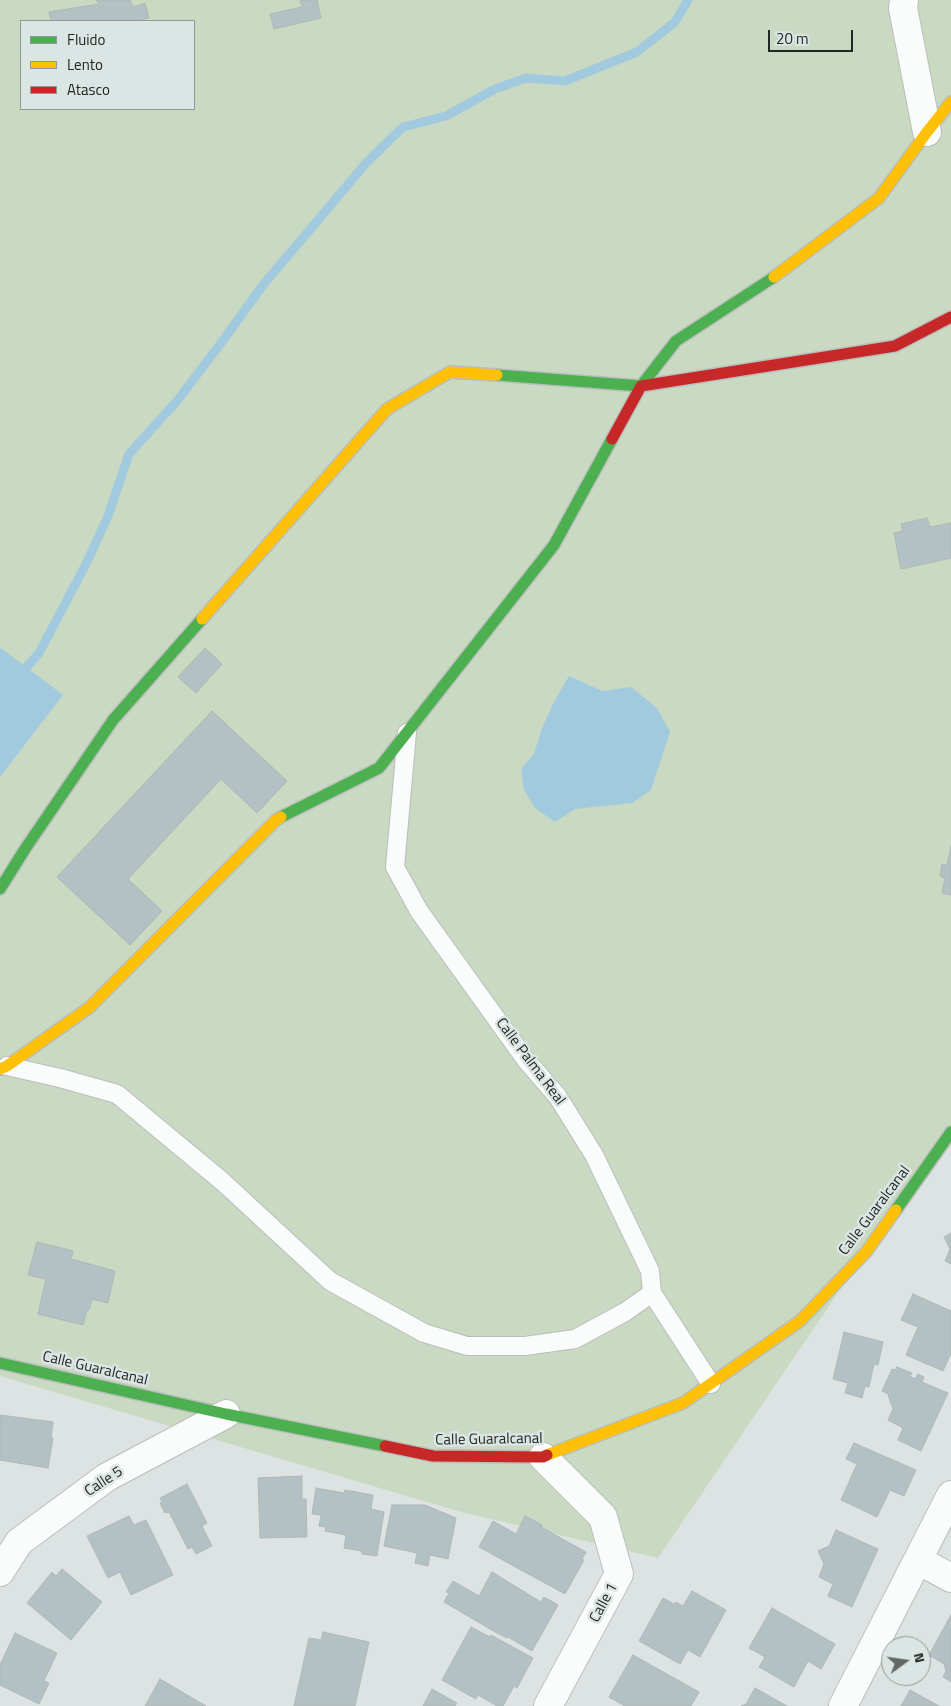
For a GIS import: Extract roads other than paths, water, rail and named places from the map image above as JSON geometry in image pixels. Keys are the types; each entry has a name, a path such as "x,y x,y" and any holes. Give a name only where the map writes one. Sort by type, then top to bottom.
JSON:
{"street":[{"path":"904,0 902,8 927,132"},
{"path":"4,1067 90,1007 276,820 379,768 554,545 641,386 676,341 765,283 880,198 951,102"},
{"path":"0,889 113,720 387,409 450,372 641,386 896,346 951,317"},
{"name":"Calle Guaralcanal","path":"0,1363 226,1414 433,1456 543,1457 683,1403 800,1321 866,1252 951,1132"},
{"name":"Calle 5","path":"0,1572 19,1542 107,1477 226,1414"},
{"name":"Calle 1","path":"543,1457 603,1517 619,1574 548,1706"},
{"path":"842,1706 951,1495"},
{"path":"918,1560 951,1578"}],"lane":[{"name":"Calle Palma Real","path":"407,732 395,867 419,910 526,1060 558,1097 594,1156 650,1271 652,1293 711,1384"},
{"path":"4,1067 60,1078 117,1094 223,1182 330,1281 424,1333 467,1346 526,1346 575,1339 625,1312 652,1293"}],"water":[{"path":"0,649 63,695 0,777"},
{"path":"569,676 602,691 631,687 657,708 670,732 651,790 632,803 575,809 555,822 535,808 524,790 521,769 534,754 542,728"}],"waterway":[{"path":"26,668 39,653 86,564 108,516 129,454 177,401 263,285 367,162 403,127 446,116 495,89 526,78 565,81 637,52 675,22 688,0"}]}
